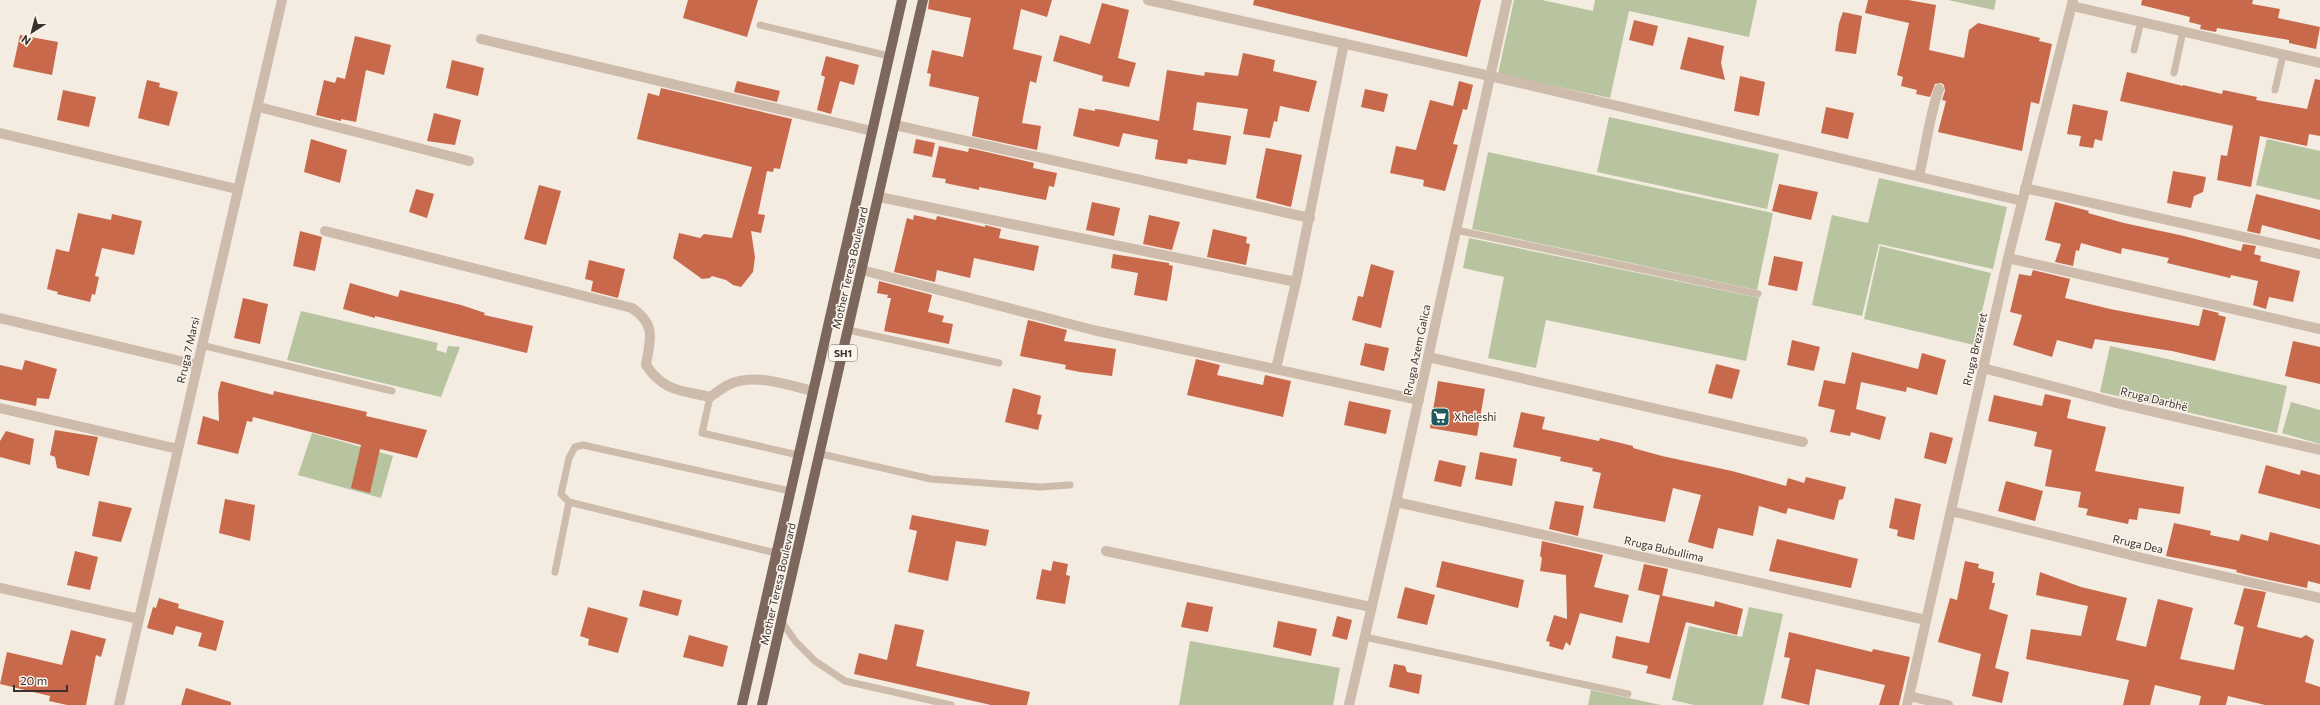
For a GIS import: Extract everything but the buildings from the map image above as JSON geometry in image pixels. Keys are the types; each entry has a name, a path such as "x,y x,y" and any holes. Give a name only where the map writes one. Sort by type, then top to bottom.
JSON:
{"main road":[{"name":"Mother Teresa Boulevard","path":"742,705 902,0"},
{"name":"Mother Teresa Boulevard","path":"762,705 821,454 924,0"}],"street":[{"path":"1148,0 1490,76 2022,200"},
{"name":"Rruga Azem Galica","path":"1349,705 1419,400 1507,0"},
{"name":"Rruga 7 Marsi","path":"119,705 237,189 259,107 279,1"},
{"path":"2072,3 2141,22 2320,63"},
{"name":"Rruga Brezaret","path":"1908,700 2008,258 2072,3"},
{"path":"481,39 872,131"},
{"path":"1276,369 1310,218 1344,44"},
{"path":"1918,176 1928,138 1931,112 1939,89"},
{"path":"259,107 469,161"},
{"path":"895,125 1310,218"},
{"path":"0,133 237,189"},
{"path":"2025,188 2320,254"},
{"path":"879,196 1296,282"},
{"path":"325,231 632,308 642,315 650,326 651,337 646,365 654,377 665,386 710,397 730,384 749,379 771,381 813,391"},
{"path":"2008,258 2320,329"},
{"path":"862,270 1093,330 1419,400"},
{"path":"0,318 197,365"},
{"path":"1428,357 1803,442"},
{"name":"Rruga Darbhë","path":"1983,368 2120,404 2320,450"},
{"path":"0,408 178,450"},
{"name":"Rruga Bubullima","path":"1396,502 1926,620"},
{"name":"Rruga Dea","path":"1951,511 2147,559 2320,598"},
{"path":"1106,551 1371,607"},
{"path":"0,588 139,619"},
{"path":"1908,700 1948,705"}],"lane":[{"path":"2134,50 2141,22"},
{"path":"760,25 889,56"},
{"path":"2174,73 2183,32"},
{"path":"2275,90 2283,55"},
{"path":"1456,230 1758,294"},
{"path":"848,330 999,363"},
{"path":"202,345 392,391"},
{"path":"710,397 702,434 798,455"},
{"path":"776,554 569,502 561,494 569,458 575,448 583,445 790,491"},
{"path":"821,454 931,479 1040,488 1070,485"},
{"path":"555,572 569,502"},
{"path":"781,621 796,642 815,661 845,681 951,705"},
{"path":"1365,637 1628,694"}],"green space":[{"path":"1514,0 1542,0 1593,11 1595,0 1757,0 1749,37 1629,11 1610,98 1498,74"},
{"path":"1948,0 1996,0 1994,10"},
{"path":"1609,117 1779,154 1767,209 1597,172"},
{"path":"2267,139 2320,151 2320,200 2256,185"},
{"path":"1488,152 1773,213 1757,290 1472,229"},
{"path":"1879,178 2007,207 1993,269 1879,244 1862,316 1812,305 1832,215 1868,223"},
{"path":"1469,238 1759,298 1746,361 1546,320 1536,368 1488,358 1504,277 1463,268"},
{"path":"1880,246 1991,273 1974,345 1864,319"},
{"path":"301,311 438,343 436,350 446,353 448,346 460,347 441,397 287,360"},
{"path":"2110,346 2287,386 2277,433 2100,392"},
{"path":"2291,402 2320,410 2320,444 2282,433"},
{"path":"312,433 393,456 381,498 298,475"},
{"path":"1749,607 1783,614 1763,705 1694,705 1672,700 1689,626 1742,637"},
{"path":"1190,641 1340,668 1333,705 1179,705"},
{"path":"1591,690 1661,705 1588,705"}],"place":[{"name":"Xheleshi","path":"1440,417"}]}
